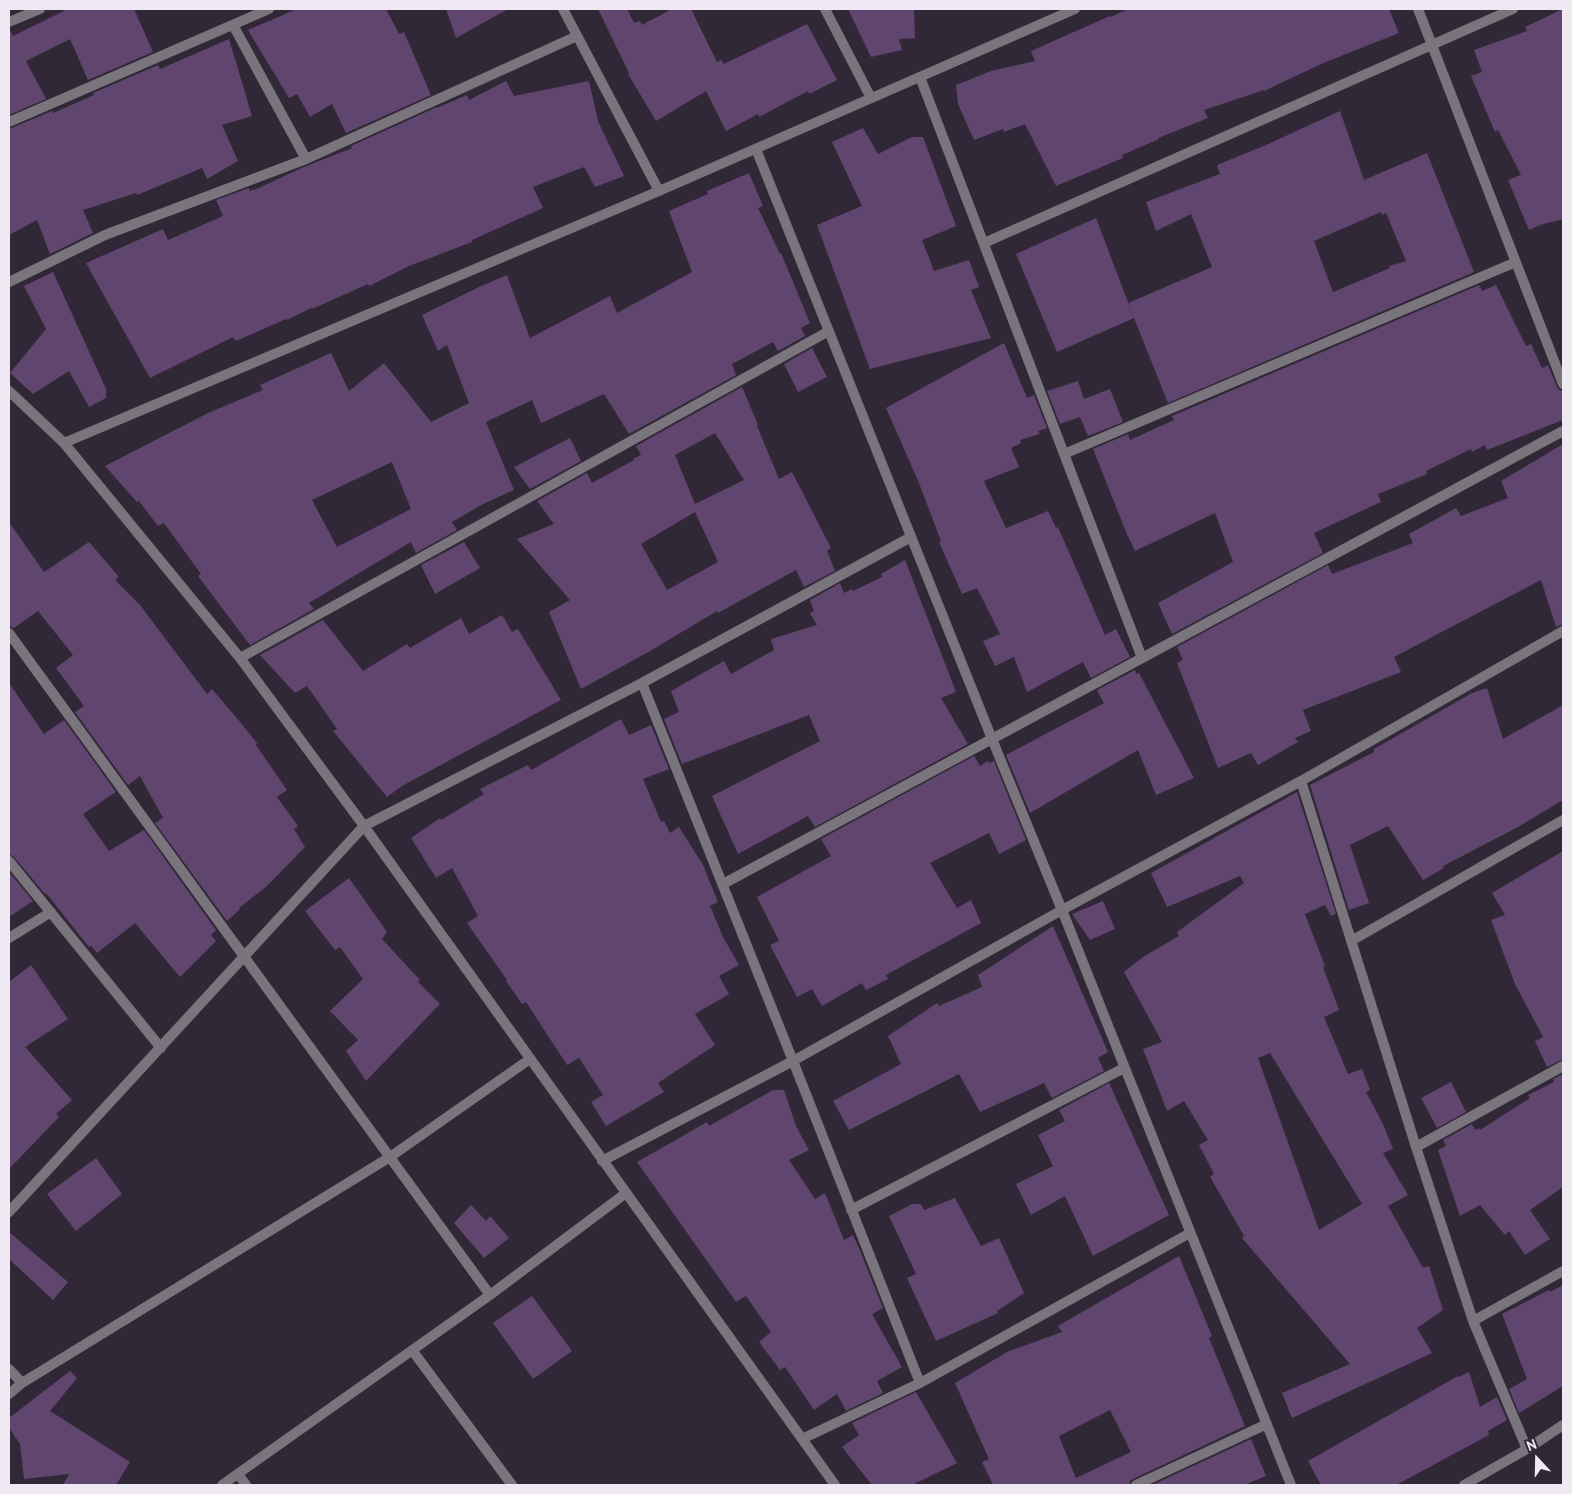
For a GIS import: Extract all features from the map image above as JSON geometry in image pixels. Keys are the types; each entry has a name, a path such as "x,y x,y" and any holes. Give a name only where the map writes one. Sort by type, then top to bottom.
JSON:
{"street":[{"path":"9,22 40,9"},
{"path":"9,122 269,9"},
{"path":"563,9 658,192"},
{"path":"825,9 871,98"},
{"path":"64,443 658,192 1075,9"},
{"path":"1418,9 1563,384"},
{"path":"984,243 1513,9"},
{"path":"233,25 306,159"},
{"path":"9,282 105,235 306,159 577,36"},
{"path":"920,77 1142,658"},
{"path":"756,149 1291,1485"},
{"path":"1064,454 1516,262"},
{"path":"240,658 829,331"},
{"path":"9,391 64,443 240,658 364,826 835,1485"},
{"path":"722,884 1563,431"},
{"path":"9,1212 364,826 642,683 911,537"},
{"path":"602,1161 793,1061 1062,910 1301,782 1563,630"},
{"path":"9,634 490,1295"},
{"path":"642,683 920,1383"},
{"path":"1301,782 1416,1147 1473,1320 1526,1449"},
{"path":"1351,941 1563,820"},
{"path":"9,860 161,1048"},
{"path":"9,938 51,912"},
{"path":"9,1394 22,1383 390,1157 530,1059"},
{"path":"1416,1147 1563,1066"},
{"path":"851,1210 1124,1068"},
{"path":"222,1485 490,1295 626,1193"},
{"path":"802,1439 920,1383 1190,1232"},
{"path":"1473,1320 1563,1271"},
{"path":"412,1350 512,1485"},
{"path":"9,1369 22,1383"},
{"path":"1136,1485 1267,1424"},
{"path":"1464,1485 1563,1426"},
{"path":"238,1474 246,1485"}],"building":[{"path":"68,9 134,9 153,52 88,80 70,39 26,61 46,99 9,115 9,29 13,36"},
{"path":"297,9 386,9 399,34 404,32 431,95 346,133 332,104 310,117 297,94 289,98 248,30"},
{"path":"446,9 508,9 456,38"},
{"path":"598,9 627,9 634,23 640,21 642,25 672,9 691,9 717,62 721,60 724,64 807,24 837,80 809,94 808,91 759,117 758,114 726,131 706,91 656,121 628,74"},
{"path":"848,9 914,9 915,38 899,39 902,50 871,57"},
{"path":"1129,9 1389,9 1399,33 1321,64 1264,91 1204,110 1208,118 1158,138 1122,155 1123,158 1056,186 1025,124 1004,132 1003,129 974,140 958,104 956,85 991,71 1035,61 1031,51"},
{"path":"1563,9 1563,219 1529,230 1508,180 1521,175 1498,130 1495,132 1471,76 1482,72 1474,50 1527,31 1525,27"},
{"path":"229,39 252,116 222,125 238,161 207,179 202,168 137,195 136,193 83,210 93,233 50,254 37,220 9,235 9,129 52,111 53,113 94,95 93,93 158,65 160,69"},
{"path":"506,81 514,96 589,81 598,121 624,176 595,187 584,167 533,187 543,208 472,240 472,242 409,266 369,286 368,284 236,341 233,337 150,378 86,263 163,229 168,240 223,216 216,200 249,188 250,191 254,190 352,148 351,146 437,107 467,95 469,100"},
{"path":"1340,111 1364,180 1427,153 1474,272 1168,403 1128,303 1212,267 1191,214 1156,231 1146,202 1220,174 1217,165","holes":["1381,212 1382,215 1386,213 1406,261 1389,266 1390,268 1333,292 1314,241"]},
{"path":"863,128 878,154 912,137 923,137 956,226 922,240 934,271 969,260 979,287 971,290 991,338 870,369 817,225 862,206 832,142"},
{"path":"749,173 763,206 758,208 781,253 810,323 801,328 805,336 778,351 773,342 732,364 736,375 629,434 604,394 541,423 532,400 486,422 514,490 485,503 452,522 457,530 416,553 411,542 309,603 314,609 250,645 198,576 201,574 164,523 158,526 139,501 137,502 105,466 208,413 263,390 260,385 331,353 349,391 384,363 431,422 469,403 447,345 438,351 422,315 507,275 530,338 610,296 617,313 692,272 669,211 708,194 707,191","holes":["392,462 411,509 337,547 312,500"]},
{"path":"1096,218 1134,318 1057,352 1016,254"},
{"path":"53,272 106,389 106,398 89,407 69,371 33,394 10,373 46,329 24,286"},
{"path":"1479,285 1482,291 1496,285 1526,346 1531,344 1542,368 1548,365 1557,387 1563,391 1563,420 1487,450 1485,445 1472,452 1471,449 1426,471 1427,474 1378,494 1381,502 1314,533 1323,553 1172,634 1158,603 1233,562 1215,513 1135,551 1093,449 1128,434 1130,440 1174,420 1172,416"},
{"path":"1004,343 1027,398 1034,395 1047,428 1038,431 1040,434 1020,440 1021,443 1011,448 1019,467 984,481 1006,528 1048,511 1056,528 1058,527 1105,635 1116,629 1130,657 1091,678 1083,662 1027,692 1014,657 995,666 983,641 1000,634 977,588 962,594 939,542 941,541 919,483 886,408"},
{"path":"812,348 827,377 798,392 784,364"},
{"path":"1078,381 1084,399 1110,389 1123,422 1088,436 1080,417 1060,424 1047,391"},
{"path":"742,387 779,479 792,472 831,548 827,551 835,571 804,587 796,570 718,613 717,611 581,689 549,612 570,600 517,539 554,524 537,501 587,473 592,483 634,460 641,455 636,446","holes":["715,433 744,480 695,504 675,455","695,512 718,562 667,590 641,544"]},
{"path":"570,438 581,461 530,489 514,467"},
{"path":"1563,444 1563,624 1556,627 1541,580 1394,657 1401,672 1303,710 1311,731 1295,738 1298,742 1258,765 1251,753 1218,768 1177,663 1183,660 1177,647 1328,565 1332,574 1413,543 1409,534 1456,508 1461,516 1508,498 1501,481"},
{"path":"9,522 44,572 89,542 119,577 115,580 140,605 207,694 212,689 257,743 256,745 287,790 277,797 298,826 294,829 305,847 267,886 239,908 227,921 155,823 163,818 140,776 128,785 75,712 84,706 56,668 73,655 38,611 14,628 9,626"},
{"path":"464,542 480,568 435,594 421,565"},
{"path":"905,560 956,692 941,698 968,744 815,827 808,816 738,854 712,796 820,741 809,715 682,764 664,719 679,712 671,691 724,661 731,674 774,650 771,639 817,625 810,613 814,611 810,600 840,583 844,593 852,589 853,591 882,577 881,574"},
{"path":"502,615 512,632 518,629 561,700 402,786 387,797 333,731 337,729 307,686 295,693 260,655 323,620 363,671 407,644 410,648 461,618 469,634"},
{"path":"1135,670 1136,674 1139,673 1194,778 1156,795 1138,750 1030,813 1006,755 1104,703 1097,690"},
{"path":"9,683 44,734 64,720 116,792 83,814 109,851 144,830 216,930 211,935 216,941 180,977 135,923 97,953 91,946 89,947 46,893 14,857 9,854"},
{"path":"1487,688 1503,739 1563,705 1563,800 1518,827 1443,866 1444,868 1423,880 1388,826 1350,845 1369,903 1349,910 1310,785 1374,752 1374,749 1472,693"},
{"path":"621,719 629,735 651,725 669,769 643,779 661,822 664,821 670,833 679,827 703,865 718,902 710,906 723,937 739,965 719,976 729,994 695,1014 715,1045 658,1083 664,1092 606,1126 591,1102 603,1095 579,1058 567,1065 526,1002 522,1004 467,923 478,916 452,868 436,878 411,838 440,818 441,820 484,794 480,789 528,765 531,770"},
{"path":"974,756 980,766 988,761 989,763 994,761 1026,840 999,854 989,833 930,863 957,908 971,900 981,923 886,975 888,979 866,990 862,983 822,1006 812,989 797,997 770,945 779,941 757,897 831,856 821,839"},
{"path":"1297,792 1336,914 1331,916 1325,905 1305,914 1339,1010 1324,1017 1348,1074 1362,1069 1370,1090 1366,1092 1383,1124 1393,1149 1383,1153 1408,1195 1388,1206 1423,1268 1429,1266 1443,1310 1417,1328 1432,1353 1292,1418 1282,1393 1350,1364 1242,1238 1244,1236 1210,1177 1214,1174 1199,1145 1208,1140 1184,1101 1167,1111 1143,1049 1162,1042 1124,972 1143,957 1179,936 1177,932 1244,883 1240,876 1167,907 1151,873","holes":["1270,1053 1362,1204 1319,1230 1258,1058"]},
{"path":"1563,851 1563,1059 1547,1067 1535,1041 1543,1037 1515,984 1491,920 1505,915 1492,893"},
{"path":"9,872 33,901 9,917"},
{"path":"349,878 387,932 382,939 420,980 418,982 440,1004 366,1081 346,1051 358,1040 330,1011 363,979 340,947 335,950 305,911"},
{"path":"1103,901 1115,929 1090,940 1072,914"},
{"path":"1053,926 1108,1052 1098,1058 1104,1071 1052,1098 1044,1083 980,1112 959,1074 849,1130 833,1101 901,1064 888,1036 937,1003 939,1006 982,987 978,975"},
{"path":"31,965 68,1019 25,1047 72,1100 56,1114 59,1117 9,1169 9,982"},
{"path":"1563,1074 1563,1187 1530,1210 1550,1239 1525,1255 1509,1231 1505,1235 1480,1205 1460,1216 1438,1150 1446,1146 1443,1140 1472,1124 1475,1130 1479,1128 1480,1130 1530,1098 1528,1095 1554,1082 1553,1079"},
{"path":"1451,1082 1466,1112 1437,1128 1421,1098"},
{"path":"1109,1083 1169,1215 1093,1256 1065,1196 1031,1215 1016,1184 1053,1166 1038,1135 1065,1121 1059,1110"},
{"path":"773,1090 784,1090 796,1126 809,1150 789,1160 815,1199 825,1193 844,1240 853,1235 883,1308 872,1314 902,1367 877,1381 883,1393 846,1411 837,1394 814,1410 785,1367 780,1370 759,1342 771,1332 746,1296 736,1302 637,1162 707,1122 709,1126"},
{"path":"96,1158 122,1194 76,1231 47,1194"},
{"path":"955,1198 981,1246 999,1238 1024,1293 997,1311 998,1313 936,1341 907,1278 916,1274 889,1216 912,1204 921,1204 924,1210"},
{"path":"471,1205 486,1221 490,1216 509,1238 484,1258 454,1223"},
{"path":"9,1232 68,1282 53,1300 9,1259"},
{"path":"1179,1256 1212,1336 1209,1338 1245,1426 1133,1479 1129,1485 993,1485 982,1462 989,1459 955,1383 1007,1352 1062,1332 1058,1326","holes":["1110,1410 1131,1452 1076,1478 1059,1436"]},
{"path":"1563,1285 1563,1386 1519,1413 1509,1389 1527,1379 1502,1314"},
{"path":"532,1296 572,1351 533,1379 493,1323"},
{"path":"70,1371 77,1378 50,1411 130,1462 116,1485 63,1485 69,1474 24,1479 20,1444 9,1428 9,1418"},
{"path":"1469,1372 1480,1407 1497,1397 1507,1420 1488,1431 1489,1435 1396,1485 1321,1485 1308,1461 1458,1376"},
{"path":"916,1392 957,1463 912,1485 872,1485 842,1447 859,1435 852,1423"},
{"path":"1251,1439 1266,1476 1244,1485 1152,1485"}]}
